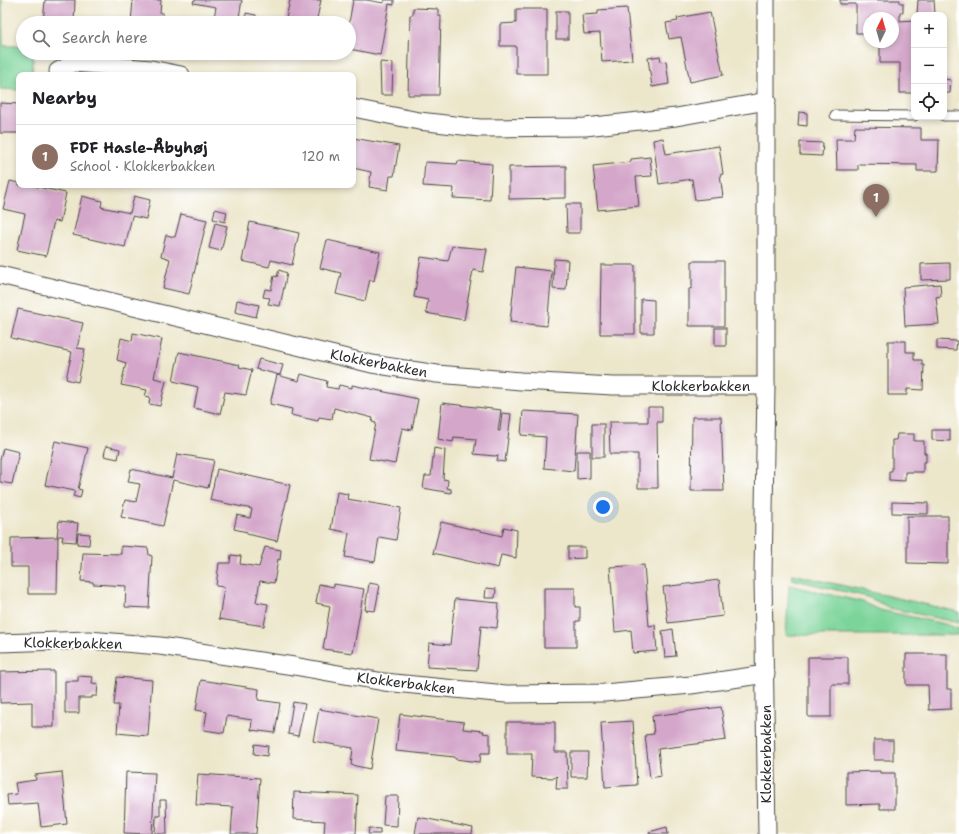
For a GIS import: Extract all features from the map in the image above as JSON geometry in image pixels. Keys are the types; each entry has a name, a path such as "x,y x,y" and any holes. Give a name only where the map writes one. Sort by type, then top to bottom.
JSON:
{"street":[{"name":"Klokkerbakken","path":"766,0 766,386 763,576 766,674 767,834"},
{"path":"58,71 74,63 163,72"},
{"path":"356,109 419,121 480,128 585,127 676,117 767,101"},
{"name":"Klokkerbakken","path":"0,275 372,364 437,374 520,381 613,386 766,386"},
{"name":"Klokkerbakken","path":"0,643 89,640 160,646 294,666 384,682 506,694 604,693 691,685 766,674"}],"lane":[{"path":"835,115 911,116"},
{"path":"947,116 959,116"}],"green space":[{"path":"0,0 2,0 3,46 16,46 16,60 33,60 32,72 16,72 16,90 0,89"},
{"path":"792,574 959,612 959,623 890,608 868,597 791,579"},
{"path":"789,585 863,602 880,610 945,624 959,629 959,635 786,635"}],"building":[{"path":"45,0 75,0 74,16 44,16"},
{"path":"133,0 161,0 160,13 163,13 163,16 132,16"},
{"path":"194,0 242,0 239,16 214,16 216,7 193,3"},
{"path":"290,0 321,0 318,16 287,16"},
{"path":"353,0 366,0 384,3 384,0 394,0 394,5 389,4 380,55 356,50 356,16 350,16"},
{"path":"840,0 900,0 900,3 903,3 903,12 900,12 900,21 911,20 911,93 900,93 900,63 880,63 880,48 899,48 899,12 863,12 863,33 856,33 856,4 840,4"},
{"path":"918,0 934,0 935,12 917,12"},
{"path":"413,8 438,9 438,16 441,16 439,95 408,95 410,15 413,15"},
{"path":"627,8 632,60 602,62 600,33 584,34 582,15 598,14 598,10"},
{"path":"516,9 547,9 547,74 516,74 516,46 500,46 500,24 516,23"},
{"path":"556,11 568,11 568,39 556,39"},
{"path":"710,12 723,75 690,82 681,37 669,39 666,23 678,21 677,18"},
{"path":"246,13 256,15 256,16 246,16"},
{"path":"660,56 661,62 666,61 669,84 652,87 648,58"},
{"path":"380,62 393,63 392,95 381,95"},
{"path":"947,79 951,80 950,93 947,93"},
{"path":"0,103 16,104 16,133 0,133"},
{"path":"799,112 807,113 807,126 798,125"},
{"path":"855,127 921,128 921,140 939,140 938,171 917,171 917,165 858,164 858,170 837,170 836,139 854,139"},
{"path":"663,138 666,154 719,146 723,174 720,175 723,197 695,200 692,179 659,184 653,140"},
{"path":"356,139 399,146 394,176 390,176 388,190 369,187 371,172 356,169"},
{"path":"800,142 823,143 822,156 800,155"},
{"path":"650,157 652,176 636,177 639,206 598,210 593,166 631,162 631,159"},
{"path":"458,161 492,164 490,200 453,198 454,188 423,186 425,162 457,164"},
{"path":"566,166 566,198 509,199 509,167"},
{"path":"10,181 16,182 16,188 43,188 66,193 60,222 54,221 46,256 17,250 25,214 3,209"},
{"path":"82,196 102,201 101,207 130,213 134,196 150,200 146,219 132,216 125,247 73,235"},
{"path":"566,204 580,204 580,233 567,233"},
{"path":"215,209 227,212 225,222 213,219"},
{"path":"181,214 207,220 189,294 163,288 170,259 161,256 166,235 175,237"},
{"path":"250,222 299,233 292,265 271,260 269,267 242,261"},
{"path":"215,223 227,226 221,251 209,248"},
{"path":"327,240 380,252 374,281 370,279 365,301 336,294 341,273 320,268"},
{"path":"452,246 487,249 483,272 473,270 464,320 426,313 428,300 414,297 421,257 448,261"},
{"path":"554,259 568,260 566,290 553,289"},
{"path":"692,261 724,261 724,326 689,326 689,289 692,288"},
{"path":"950,263 950,279 921,280 921,264"},
{"path":"601,265 635,265 635,334 600,334"},
{"path":"516,267 552,271 547,326 510,322"},
{"path":"279,270 287,273 280,306 268,304 270,298 263,297 265,289 271,290 274,276 277,277"},
{"path":"940,284 941,296 936,297 939,324 905,326 903,287"},
{"path":"641,299 654,300 654,333 641,333"},
{"path":"237,300 259,305 256,317 235,312"},
{"path":"18,309 83,323 77,348 85,349 78,382 66,379 72,352 11,338"},
{"path":"715,328 726,328 726,346 715,346"},
{"path":"133,333 162,339 154,378 166,381 160,406 149,404 150,397 145,396 147,390 121,385 126,363 117,360 121,338 132,341"},
{"path":"937,340 957,341 956,350 937,349"},
{"path":"888,341 906,341 906,352 914,352 914,360 922,360 922,365 924,365 923,390 907,389 907,395 888,395"},
{"path":"179,352 240,365 239,367 252,370 246,395 225,392 220,414 194,408 198,387 173,381"},
{"path":"259,359 283,365 280,375 256,369"},
{"path":"301,374 327,381 326,387 338,389 339,385 352,388 352,385 418,399 412,430 402,428 395,464 369,459 376,423 372,422 373,418 334,408 332,419 319,417 318,421 291,415 292,409 270,404 277,375 299,381"},
{"path":"442,403 501,410 498,431 500,431 502,413 511,414 505,462 497,461 498,455 474,454 476,439 454,437 453,442 438,439"},
{"path":"648,407 662,407 662,422 657,422 658,488 638,488 638,454 610,454 609,422 648,422"},
{"path":"523,411 578,414 574,471 544,468 546,437 521,435"},
{"path":"692,417 721,417 724,491 691,491"},
{"path":"592,424 604,424 604,457 592,457"},
{"path":"932,430 950,430 950,441 932,440"},
{"path":"897,434 914,434 914,441 924,441 926,462 923,462 923,472 905,472 905,481 889,480 889,471 892,471 892,440 896,440"},
{"path":"55,441 88,448 78,489 82,490 80,498 73,496 75,491 45,485"},
{"path":"106,446 120,449 118,459 104,456"},
{"path":"3,448 19,452 12,484 0,482 0,460"},
{"path":"434,448 445,450 443,479 448,480 447,488 451,489 451,493 423,488 425,476 431,476"},
{"path":"577,451 590,451 590,478 577,479"},
{"path":"177,454 214,460 208,488 173,480 163,526 121,517 125,500 136,502 140,484 128,482 131,469 172,478"},
{"path":"217,469 290,485 277,541 247,534 247,532 234,529 237,515 250,518 252,509 210,500"},
{"path":"337,492 348,494 347,499 401,508 396,540 379,537 375,562 345,557 349,533 331,529"},
{"path":"892,502 928,503 928,514 892,513"},
{"path":"907,516 948,516 948,564 907,563"},
{"path":"59,521 78,523 76,542 62,541 63,536 57,536"},
{"path":"441,522 502,536 504,527 517,530 516,558 501,555 498,568 433,553"},
{"path":"78,533 90,534 89,545 77,544"},
{"path":"58,537 57,594 28,594 28,567 11,567 11,538"},
{"path":"121,546 148,548 149,555 152,556 149,608 125,607 126,586 93,584 93,582 81,581 83,553 121,554"},
{"path":"265,547 281,550 274,583 260,581 256,602 268,604 264,626 219,619 224,587 216,586 219,563 230,563 231,555 241,556 240,564 259,567"},
{"path":"568,547 585,547 585,558 568,559"},
{"path":"644,565 649,626 655,625 657,651 633,653 631,630 615,632 610,567"},
{"path":"719,580 723,616 668,623 663,587"},
{"path":"369,583 380,585 375,611 365,610"},
{"path":"319,584 334,587 334,584 364,589 353,653 323,649 330,606 316,603"},
{"path":"486,588 496,589 495,598 485,598"},
{"path":"544,588 575,588 575,607 580,607 580,621 576,621 576,647 544,647"},
{"path":"455,599 499,603 497,628 481,626 477,670 427,667 429,643 450,645"},
{"path":"673,629 676,656 665,657 662,631"},
{"path":"906,654 947,654 947,689 951,689 951,709 929,710 928,685 906,685"},
{"path":"808,657 848,657 848,684 831,684 831,717 808,717"},
{"path":"54,671 54,727 32,727 32,702 0,703 0,672"},
{"path":"78,676 93,677 92,683 98,684 97,696 92,696 92,698 79,698 79,713 65,713 65,681 78,681"},
{"path":"117,677 152,680 148,736 117,733 119,705 114,705"},
{"path":"201,680 259,689 258,700 280,703 275,733 251,730 252,720 227,716 224,733 204,730 207,712 196,710"},
{"path":"293,702 305,704 298,736 288,734"},
{"path":"721,707 726,740 658,749 661,776 650,778 645,735 654,734 652,716"},
{"path":"319,709 378,719 370,769 351,765 353,748 313,741"},
{"path":"400,714 464,722 463,729 484,731 483,733 490,734 490,753 481,753 480,762 455,759 455,757 396,751"},
{"path":"633,721 637,785 605,787 601,723"},
{"path":"507,722 555,722 555,752 567,752 568,789 556,789 557,776 554,778 531,777 532,754 507,754"},
{"path":"874,740 893,740 893,760 874,760"},
{"path":"255,744 268,746 267,756 254,754"},
{"path":"571,752 588,752 587,777 571,777"},
{"path":"880,771 880,773 895,773 895,809 880,809 880,804 846,805 846,772"},
{"path":"62,772 67,824 41,827 38,803 8,805 7,795 17,794 15,783 36,780 35,775"},
{"path":"126,772 155,773 152,834 124,833"},
{"path":"198,774 260,778 256,834 231,834 233,807 196,805"},
{"path":"294,792 358,795 356,834 324,834 325,821 293,819"},
{"path":"385,796 398,796 397,826 383,825"},
{"path":"160,800 166,800 167,834 155,834 156,816 160,816"},
{"path":"418,817 473,828 472,834 415,834"},
{"path":"667,827 668,834 649,834 649,832"},
{"path":"369,828 380,829 380,834 368,834"}],"place":[{"name":"FDF Hasle-Åbyhøj","path":"876,217"}]}
